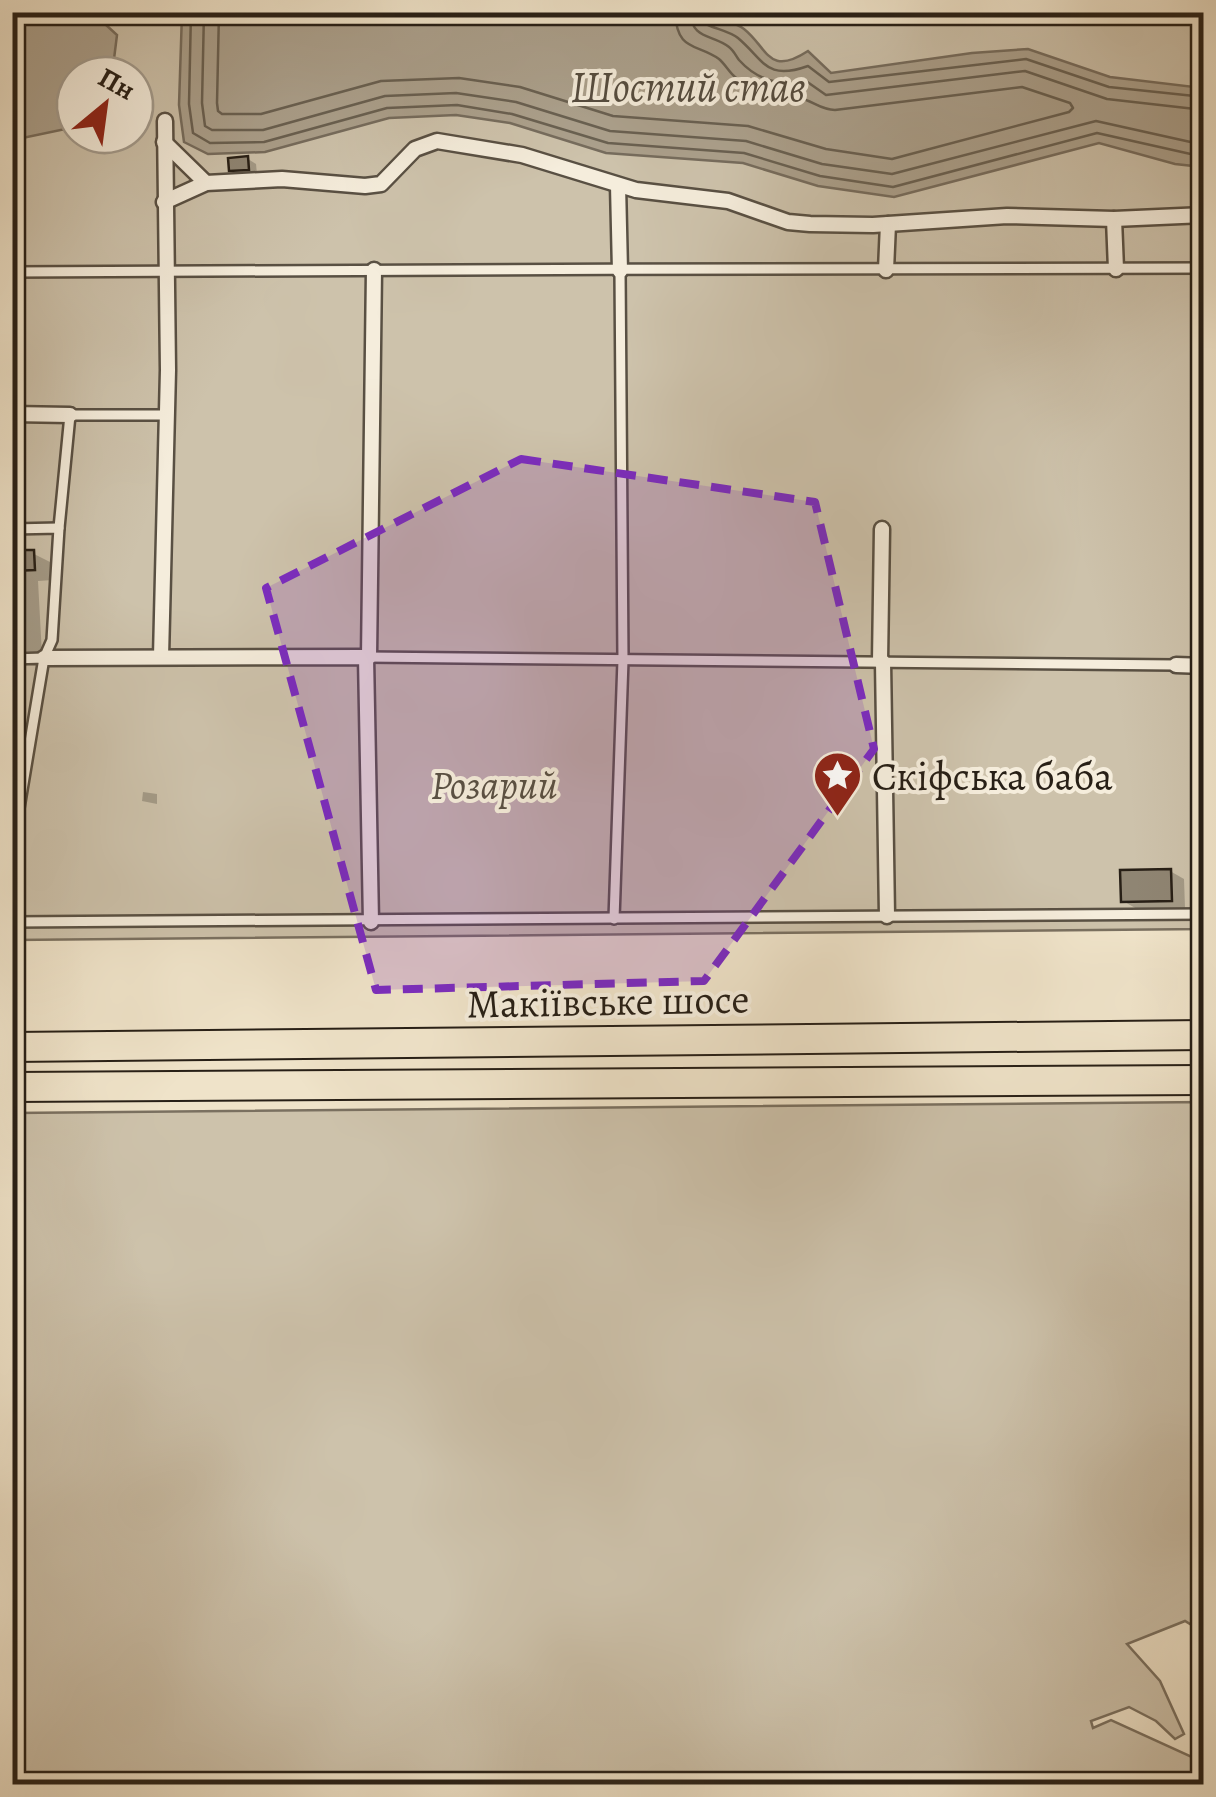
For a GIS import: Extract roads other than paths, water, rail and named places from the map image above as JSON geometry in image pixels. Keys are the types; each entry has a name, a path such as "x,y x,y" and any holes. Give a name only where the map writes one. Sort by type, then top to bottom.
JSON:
{"main road":[{"name":"Макіївське шосе","path":"12,1047 1204,1035"},
{"name":"Макіївське шосе","path":"12,1087 1204,1080"}],"street":[{"path":"161,657 167,414 165,121"},
{"path":"164,202 206,183 282,179 381,184 415,149 436,141 522,156 636,190 728,201 788,222 888,224 1007,216 1204,216"},
{"path":"164,142 206,183"},
{"path":"618,185 620,271"},
{"path":"1114,218 1116,268"},
{"path":"886,270 888,224"},
{"path":"371,922 368,657 374,270"},
{"path":"12,414 70,415"},
{"path":"882,529 887,916"},
{"path":"44,658 368,657"},
{"path":"1176,666 1204,666"}],"lane":[{"path":"12,272 1204,268"},
{"path":"614,919 622,660 620,271"},
{"path":"12,850 44,658 52,640 70,415 167,414"},
{"path":"12,529 59,528"},
{"path":"368,657 1176,666"},
{"path":"12,659 44,658"},
{"path":"12,922 1204,914"}],"water":[{"path":"13,12 93,13 117,35 114,55 55,55 55,131 13,140"},
{"name":"Шостий став","path":"182,13 698,13 739,26 776,60 795,58 808,51 831,73 1028,49 1110,77 1203,88 1203,167 1175,164 1099,143 894,197 818,186 743,163 606,153 510,123 456,115 389,118 265,152 208,154 184,142 179,105"}],"place":[{"name":"Скіфська баба","path":"837,818"}],"park label":[{"name":"Розарий","path":"494,785"}]}
